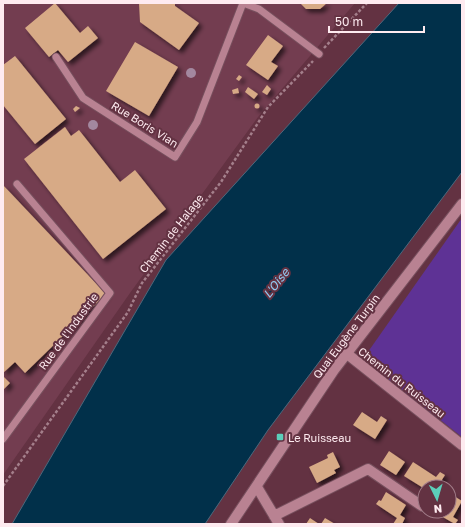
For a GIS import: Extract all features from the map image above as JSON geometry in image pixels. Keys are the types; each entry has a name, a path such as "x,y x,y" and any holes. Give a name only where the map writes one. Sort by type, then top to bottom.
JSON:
{"main road":[{"name":"Quai Eugène Turpin","path":"231,524 346,353 462,204"},
{"name":"Chemin du Ruisseau","path":"346,353 462,445"},
{"path":"257,487 276,520 368,469 417,503"}],"lane":[{"path":"243,3 259,9 319,54"},
{"name":"Rue Boris Vian","path":"56,57 83,98 175,157 197,122 243,3"},
{"name":"Rue de l'Industrie","path":"3,439 110,293 17,184"}],"path":[{"name":"Chemin de Halage","path":"3,486 128,312 142,283 221,182 268,107 367,3"}],"shaded area":[{"path":"3,3 355,3 258,117 130,293 3,475"},
{"path":"462,218 462,437 363,359"}],"water":[{"name":"L'Oise","path":"399,3 462,3 462,172 268,430 205,524 12,524 166,260"}],"building":[{"path":"55,3 80,33 88,26 98,38 68,62 58,50 49,57 25,28"},
{"path":"139,3 175,3 175,6 199,23 179,50 140,22"},
{"path":"300,3 327,3 320,9 306,9"},
{"path":"268,35 283,46 271,62 278,66 268,80 246,65"},
{"path":"135,42 178,67 149,116 106,91"},
{"path":"15,56 66,119 35,144 3,105 3,65"},
{"path":"239,75 242,77 239,81 236,79"},
{"path":"267,85 271,89 267,95 262,92"},
{"path":"248,87 258,94 254,99 245,92"},
{"path":"238,88 239,93 233,94 232,90"},
{"path":"255,104 259,104 259,108 255,108"},
{"path":"76,106 80,108 75,112 73,109"},
{"path":"65,127 71,136 79,130 120,182 135,170 166,209 103,259 24,159"},
{"path":"3,185 106,294 25,373 15,362 3,373"},
{"path":"3,376 10,383 3,390"},
{"path":"362,412 377,422 381,416 387,420 375,439 353,425"},
{"path":"389,451 405,462 396,475 380,465"},
{"path":"333,452 340,467 334,470 336,473 317,483 309,467 328,458 327,455"},
{"path":"413,462 436,477 440,472 445,475 442,479 417,479 417,484 404,476"},
{"path":"386,492 406,505 400,515 405,518 402,524 393,524 397,518 376,504 379,500 381,501"},
{"path":"457,498 462,501 457,510"},
{"path":"310,518 319,524 306,524"},
{"path":"325,518 335,524 321,524"},
{"path":"446,519 456,519 458,520 455,524"}],"place":[{"name":"Le Ruisseau","path":"280,437"}]}
